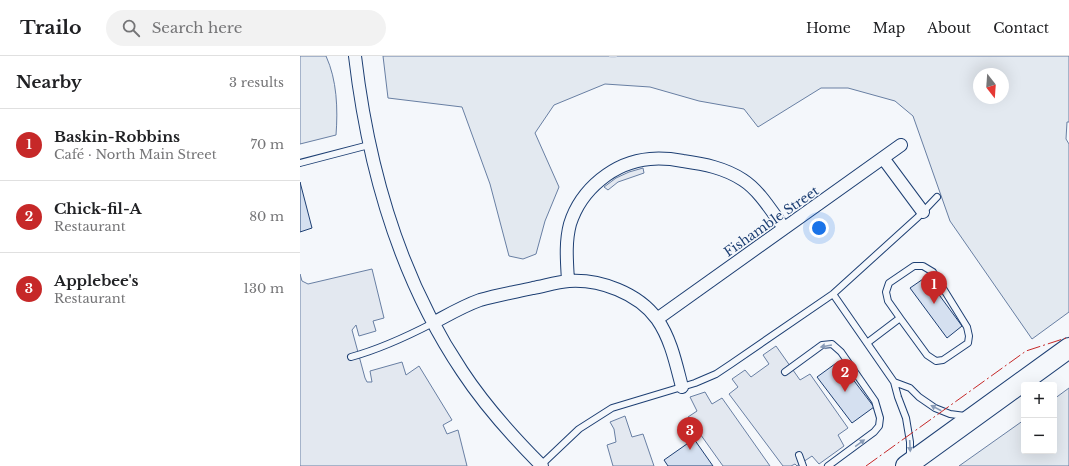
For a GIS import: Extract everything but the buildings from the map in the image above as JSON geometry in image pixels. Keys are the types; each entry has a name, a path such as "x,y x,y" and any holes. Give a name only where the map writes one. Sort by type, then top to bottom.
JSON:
{"highway":[{"path":"908,464 1069,348"}],"street":[{"path":"355,56 370,144 378,179 398,245 407,269 433,323 462,371 485,403 519,444 541,466"},
{"name":"Fishamble Street","path":"657,319 901,145"},
{"path":"568,281 566,259 567,242 570,225 575,211 591,188 616,169 631,163 649,159 665,158 708,164 726,171 744,180 759,195 784,228"},
{"path":"883,158 923,212"},
{"path":"433,323 456,310 480,300 504,294 568,281 589,282 608,286 624,292 642,304 657,319 669,341 682,387"}],"lane":[{"path":"300,163 370,144"},
{"path":"541,466 579,429 612,408 682,387 716,374 833,294 923,212 937,197"},
{"path":"914,266 923,266 933,272 967,327 969,336 968,343 943,360 936,361 927,355 900,318 888,301 886,292 889,283 914,266"},
{"path":"833,294 894,382 906,418 910,442 908,464"},
{"path":"867,343 900,318"},
{"path":"351,357 376,350 405,338 433,323"},
{"path":"785,372 822,345 832,344 841,352 875,401 880,418 879,426 874,432 828,466"},
{"path":"894,382 910,388 919,397 935,408 950,414 973,418"},
{"path":"799,455 803,466"}],"shaded area":[{"path":"300,56 326,56 335,85 337,115 336,135 300,144"},
{"path":"383,56 1069,56 1069,122 1067,122 1066,139 1069,144 1069,312 1032,339 950,221 913,116 895,101 848,88 821,88 758,127 744,109 699,101 650,87 605,84 554,105 535,133 559,187 545,221 536,254 523,259 509,256 490,184 462,107 388,98"},
{"path":"643,168 644,173 618,182 608,190 604,187 616,178"},
{"path":"372,269 384,318 373,321 376,331 359,336 356,325 352,330 365,378 367,382 372,382 370,371 402,362 406,375 419,366 452,420 443,425 447,434 458,430 467,466 300,466 300,274 302,281 308,284"},
{"path":"776,346 800,380 810,374 848,428 838,435 844,446 819,464 812,456 797,466 795,464 791,466 783,466 729,394 738,387 732,379 745,370 751,377 769,364 763,355"},
{"path":"1069,388 1069,466 959,466 1021,422 1021,454 1057,454 1057,397"},
{"path":"705,392 712,404 722,398 770,466 723,466 688,417 697,411 690,397"},
{"path":"625,416 632,437 643,434 654,466 613,466 607,445 616,442 614,429 610,422"}],"power":[{"path":"866,466 1026,351 1069,337"}],"place":[{"name":"Baskin-Robbins","path":"934,304"},
{"name":"Chick-fil-A","path":"845,392"},
{"name":"Applebee's","path":"690,450"}]}
